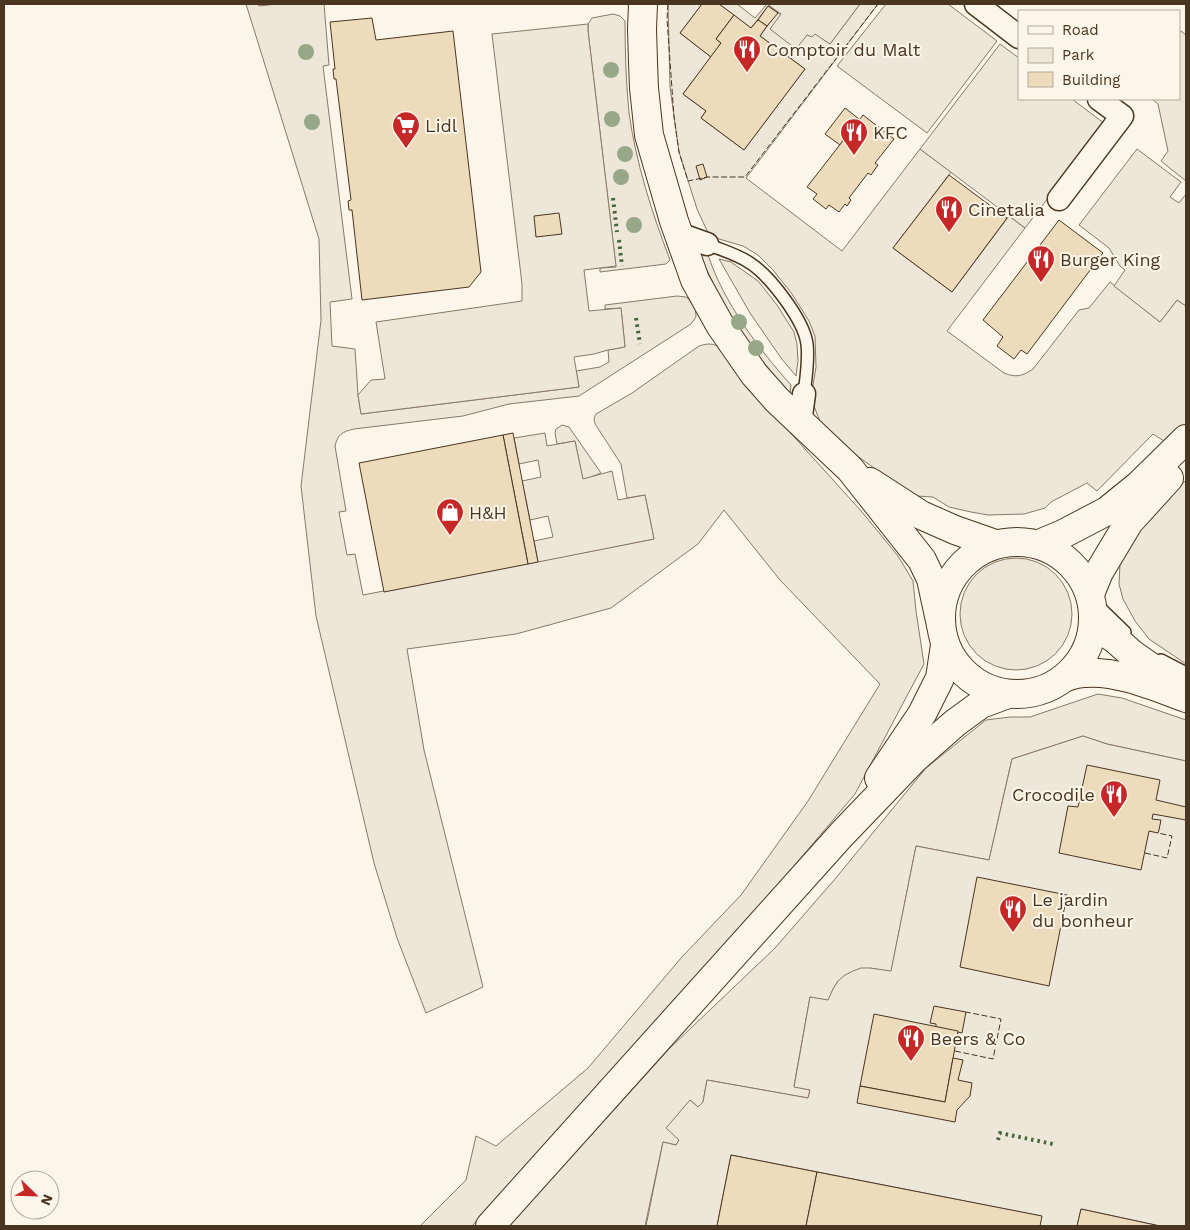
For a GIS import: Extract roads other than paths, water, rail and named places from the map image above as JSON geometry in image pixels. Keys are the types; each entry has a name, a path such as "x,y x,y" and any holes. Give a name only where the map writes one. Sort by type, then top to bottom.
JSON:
{"main road":[{"path":"643,4 644,79 649,135 695,280 720,325 754,374 777,400 850,469 920,516 995,544"},
{"path":"842,834 922,714 940,678 943,635 942,604 949,584 960,566 976,553 995,544 1010,541 1032,542 1063,534 1107,511 1139,486 1183,434"},
{"path":"850,469 922,560 931,579 943,635 955,663 970,678 988,689 1008,694 1029,694 1048,688 1066,677 1080,661 1090,642 1092,606 1099,572 1130,522 1186,459"},
{"path":"1032,542 1053,550 1076,568 1084,580 1092,606 1103,631 1186,692"},
{"path":"1066,677 1086,673 1112,675 1145,683 1186,698"},
{"path":"490,1226 842,834 914,760 981,704 1008,694"}],"street":[{"path":"976,4 1018,36"},
{"path":"1059,199 1122,116 1100,100"},
{"path":"679,234 707,244"},
{"path":"800,423 804,394"}],"lane":[{"path":"707,244 741,258 757,268 779,292 795,314 804,331 807,343 804,394"},
{"path":"1161,448 1183,434"},
{"path":"1032,542 1092,507"},
{"path":"1092,606 1135,641"},
{"path":"1146,650 1186,673"}],"place":[{"name":"Comptoir du Malt","path":"747,73"},
{"name":"Lidl","path":"406,149"},
{"name":"KFC","path":"854,156"},
{"name":"Cinetalia","path":"949,233"},
{"name":"Burger King","path":"1041,283"},
{"name":"H&H","path":"450,536"},
{"name":"Crocodile","path":"1114,818"},
{"name":"Le jardin du bonheur","path":"1013,933"},
{"name":"Beers & Co","path":"911,1062"}]}
